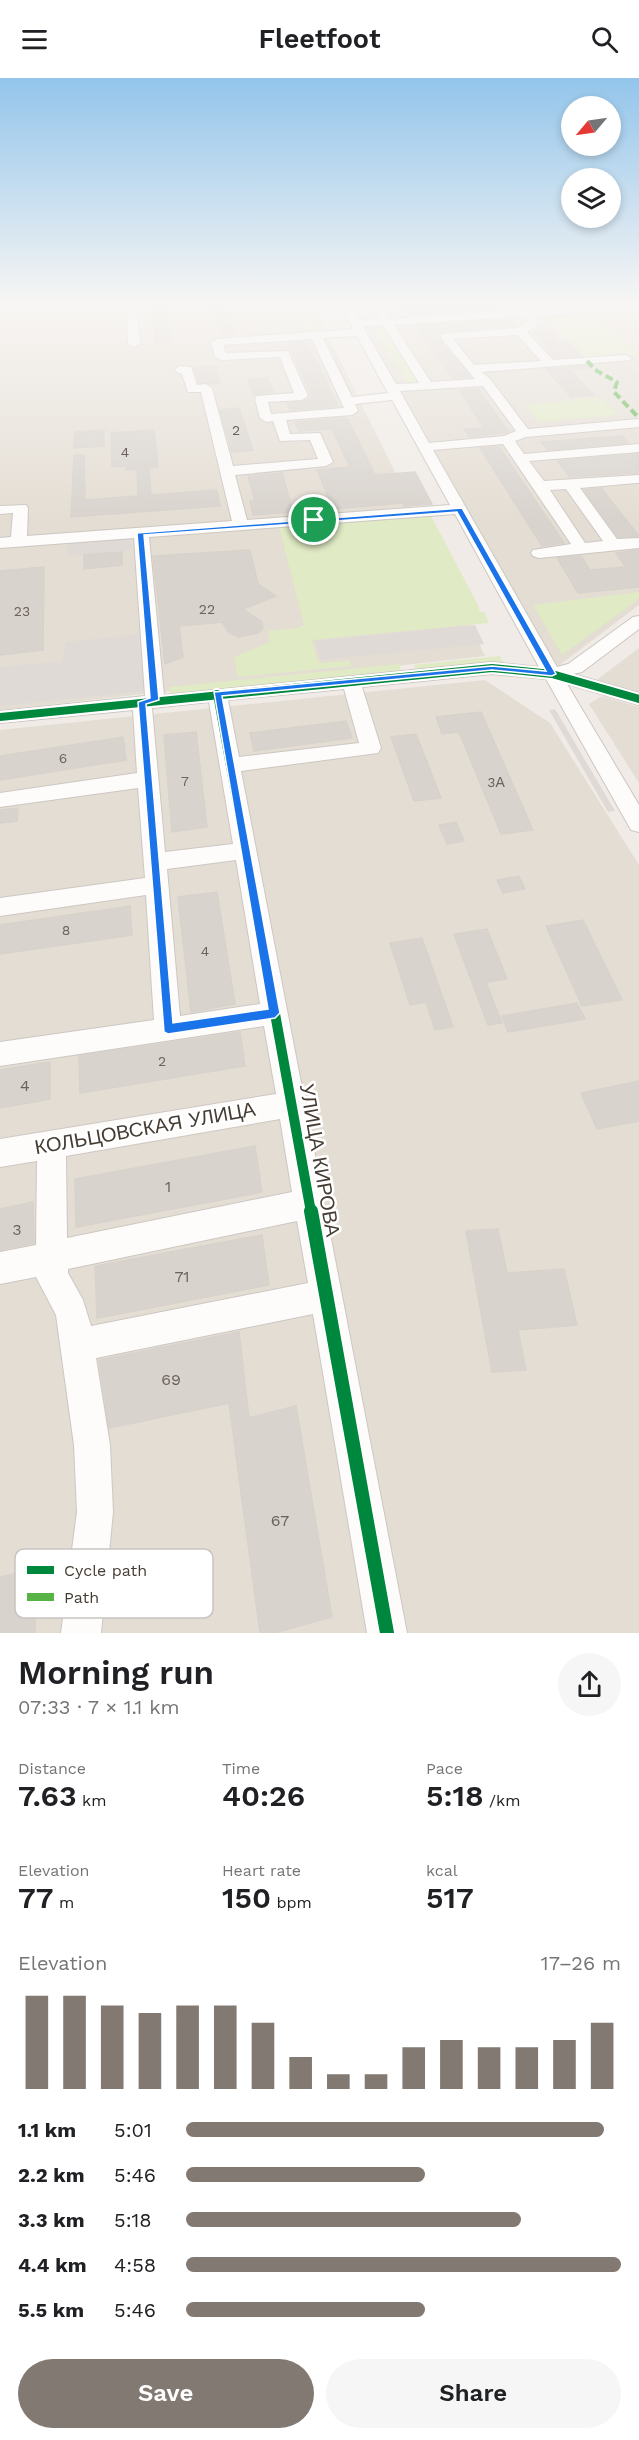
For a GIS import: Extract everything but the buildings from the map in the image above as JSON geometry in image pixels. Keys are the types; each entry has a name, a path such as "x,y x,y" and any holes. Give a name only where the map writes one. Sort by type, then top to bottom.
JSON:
{"street":[{"path":"189,376 192,389 206,388 241,526"},
{"path":"293,376 302,396 261,399 266,418 352,411 334,376"},
{"path":"385,376 639,824"},
{"path":"421,376 427,385"},
{"path":"479,376 486,382 524,433"},
{"path":"346,401 427,385 486,382"},
{"path":"227,471 326,462 315,436 285,438 278,417"},
{"path":"425,447 507,440 524,433 639,423"},
{"path":"507,440 581,548"},
{"path":"520,458 639,448"},
{"path":"540,486 636,479"},
{"path":"570,484 613,544"},
{"path":"0,510 21,508 19,542"},
{"path":"0,543 459,509"},
{"path":"141,533 148,701 148,779 168,1029"},
{"path":"539,552 639,543"},
{"path":"552,674 575,668 639,621"},
{"path":"0,717 492,668 552,674 639,699"},
{"path":"230,765 371,748 351,681"},
{"name":"УЛИЦА КИРОВА","path":"217,694 327,1295 379,1631"},
{"path":"0,800 148,779"},
{"path":"0,907 245,851"},
{"path":"0,1054 275,1013"},
{"name":"КОЛЬЦОВСКАЯ УЛИЦА","path":"0,1153 291,1104"},
{"path":"51,1144 52,1277 72,1311 92,1445 95,1512 91,1549"},
{"path":"0,1268 309,1204"},
{"path":"76,1345 327,1295"},
{"path":"81,1633 83,1618"}],"shaded area":[{"path":"0,376 348,376 485,656 0,710"},
{"path":"388,376 639,376 639,605 557,667"},
{"path":"616,376 639,377 639,378 621,380"},
{"path":"130,536 131,550 67,556 67,542"},
{"path":"475,625 484,644 321,660 315,641"},
{"path":"139,634 143,691 0,706 0,667 62,661 66,642"},
{"path":"639,648 639,694 594,682"},
{"path":"485,680 550,723 639,865 639,1633 0,1633 0,730"},
{"path":"602,696 639,707 639,783 589,704"},
{"path":"555,709 615,811 608,812 549,710"}],"green space":[{"path":"403,376 416,376 422,384 409,385"},
{"path":"601,397 618,415 539,422 525,405"},
{"path":"431,516 480,609 478,610 484,612 489,623 312,640 319,663 349,661 352,666 238,677 234,657 270,642 268,631 298,628 304,625 279,527"},
{"path":"639,592 639,599 562,655 533,605"},
{"path":"500,656 504,664 417,673 414,665"},
{"path":"399,664 402,674 171,697 170,687"}],"marked path":[{"path":"605,376 617,382 614,392 639,418"}],"cycle path":[{"path":"0,717 492,668 552,674 639,699"},
{"path":"217,694 387,1633"}],"route":[{"path":"459,509 552,674 492,668 217,694 275,1013 168,1029 142,702 155,700 141,533 314,520 459,509"}]}
